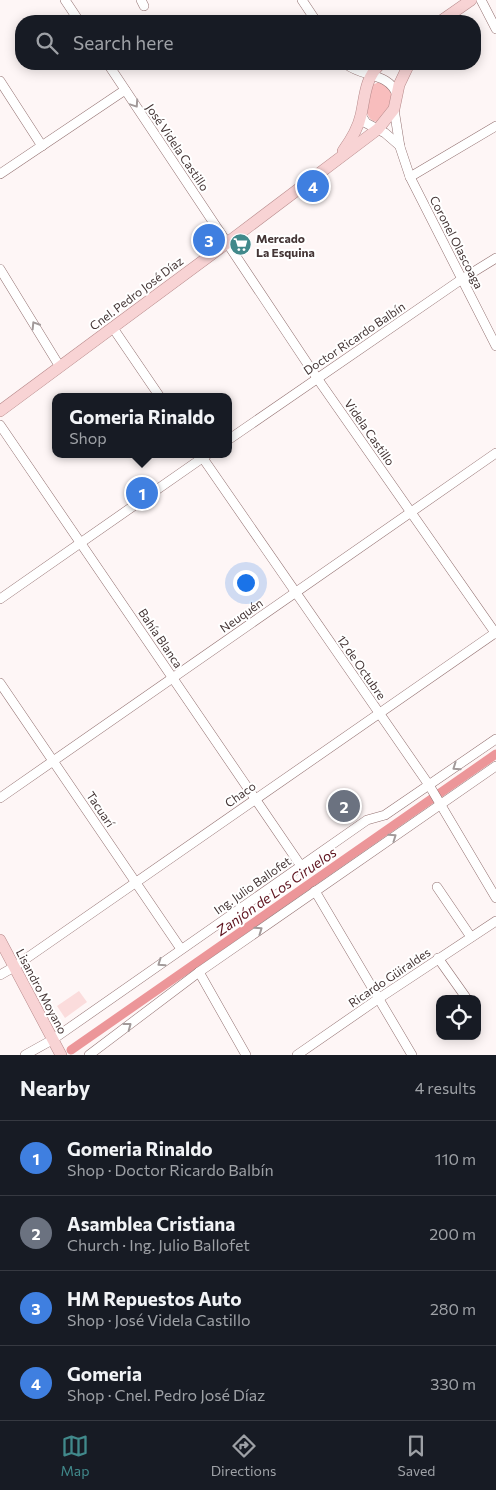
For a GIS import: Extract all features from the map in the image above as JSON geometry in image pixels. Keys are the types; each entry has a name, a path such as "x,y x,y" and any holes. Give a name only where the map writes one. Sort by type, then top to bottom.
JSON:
{"main road":[{"path":"451,15 471,0"},
{"name":"Cnel. Pedro José Díaz","path":"336,160 353,135 377,70"},
{"name":"Cnel. Pedro José Díaz","path":"0,411 227,243 336,160 375,127 387,120 394,109 396,95 406,70"},
{"name":"Lisandro Moyano","path":"0,940 56,1047"}],"street":[{"path":"65,0 75,15"},
{"path":"302,0 312,15"},
{"path":"481,0 496,29"},
{"name":"José Videla Castillo","path":"112,70 227,243"},
{"path":"355,70 372,79 388,81 396,95"},
{"path":"0,81 42,146"},
{"path":"0,174 125,90"},
{"name":"Coronel Olascoaga","path":"394,109 400,146 410,177 496,346"},
{"path":"361,115 366,123 375,127 400,146"},
{"path":"410,177 496,126"},
{"name":"Videla Castillo","path":"227,243 317,378 496,633"},
{"name":"Doctor Ricardo Balbín","path":"232,437 462,279 496,258"},
{"path":"0,270 60,367"},
{"path":"0,289 9,284"},
{"path":"113,328 157,393"},
{"name":"Bahía Blanca","path":"0,425 301,866"},
{"name":"Neuquén","path":"0,798 496,453"},
{"path":"0,600 199,458"},
{"name":"12 de Octubre","path":"205,458 431,788 496,898"},
{"name":"Chaco","path":"0,975 496,633"},
{"name":"Tacuarí","path":"0,682 181,949"},
{"name":"Ing. Julio Ballofet","path":"25,1055 56,1047 181,949 367,820 385,815 431,788 496,739"},
{"path":"89,1055 199,972 440,802 496,766"},
{"path":"437,887 471,937"},
{"path":"315,891 412,1055"},
{"name":"Ricardo Güiraldes","path":"298,1055 438,958 496,921"},
{"path":"438,958 464,995"},
{"path":"199,972 246,1055"}],"shaded area":[{"path":"379,82 384,83 392,94 390,107 377,122 370,119 367,113 372,85"}],"building":[{"path":"346,790 360,808 341,822 327,804"},
{"path":"79,991 87,1002 65,1018 57,1006"}],"waterway":[{"name":"Zanjón de Los Ciruelos","path":"71,1050 496,754"}],"place":[{"name":"Gomeria","path":"313,186"},
{"name":"HM Repuestos Auto","path":"209,240"},
{"name":"Mercado La Esquina","path":"240,245"},
{"name":"Gomeria Rinaldo","path":"142,493"},
{"name":"Asamblea Cristiana","path":"344,806"}]}
